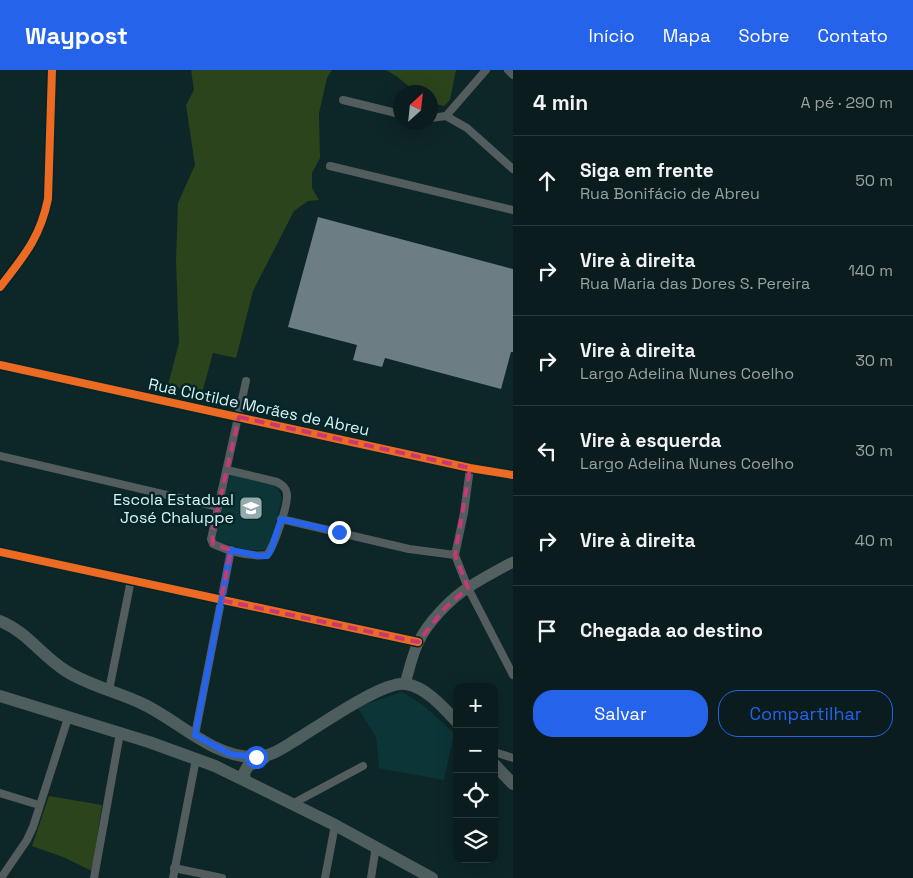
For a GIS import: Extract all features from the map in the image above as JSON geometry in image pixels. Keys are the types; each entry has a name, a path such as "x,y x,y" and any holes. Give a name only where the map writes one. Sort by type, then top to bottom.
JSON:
{"main road":[{"path":"0,621 29,639 65,670 81,680 109,690 160,713 230,754 256,757 271,755"},
{"path":"245,780 244,773 248,766 271,755 373,694 391,686 405,684 419,689 435,699 453,718"},
{"path":"0,696 196,759 245,780 335,824 432,878"},
{"path":"498,768 513,784"}],"street":[{"path":"0,286 37,235 44,218 48,199 52,70"},
{"path":"446,116 486,70"},
{"path":"508,70 513,75"},
{"path":"343,100 393,112"},
{"path":"438,117 446,116 467,128 513,168"},
{"path":"330,166 513,210"},
{"name":"Rua Clotilde Morães de Abreu","path":"0,364 470,468 513,475"},
{"path":"227,470 264,478 284,486 287,492 281,519 271,550 267,556 231,550 213,544 211,539 246,381"},
{"path":"0,456 218,507"},
{"path":"470,468 464,513 455,555 468,588 513,675"},
{"path":"281,519 409,549 455,555"},
{"path":"195,735 231,550"},
{"path":"0,552 418,642"},
{"path":"405,684 410,662 418,642 428,626 468,588 513,562"},
{"path":"109,690 131,580"},
{"path":"2,878 33,827 68,718"},
{"path":"94,878 120,733"},
{"path":"498,753 513,758"},
{"path":"173,878 196,759"},
{"path":"292,804 363,766"},
{"path":"0,794 40,805"},
{"path":"325,878 335,824"},
{"path":"371,878 376,846"},
{"path":"174,868 222,878"}],"highlighted area":[{"path":"239,417 470,468 455,555 468,588 445,608 418,642 221,600 231,550 213,544 212,533"}],"shaded area":[{"name":"Escola Estadual José Chaluppe","path":"230,475 277,486 282,498 271,542 265,550 247,550 214,540"},
{"path":"402,692 423,705 453,732 444,780 378,768 376,737 357,707"}],"green space":[{"path":"191,70 332,70 327,78 319,113 320,158 312,173 312,188 319,200 308,201 294,211 253,291 236,358 213,353 202,393 168,385 179,343 176,262 178,203 195,165 186,105 194,90"},
{"path":"386,70 456,70 450,100 444,106 438,105 438,85 407,85"},
{"path":"49,796 102,805 92,871 63,857 32,846"}],"building":[{"path":"318,217 513,269 513,352 511,352 501,389 385,358 382,367 353,360 357,345 288,327"}],"cycle path":[{"path":"0,287 24,256 36,236 45,213 48,199 52,70"},
{"path":"0,365 470,468 513,475"},
{"path":"0,552 418,642"}],"place":[{"name":"Escola Estadual José Chaluppe","path":"251,508"}],"route":[{"path":"256,757 230,754 195,735 231,550 267,556 276,539 281,519 339,532"}]}
